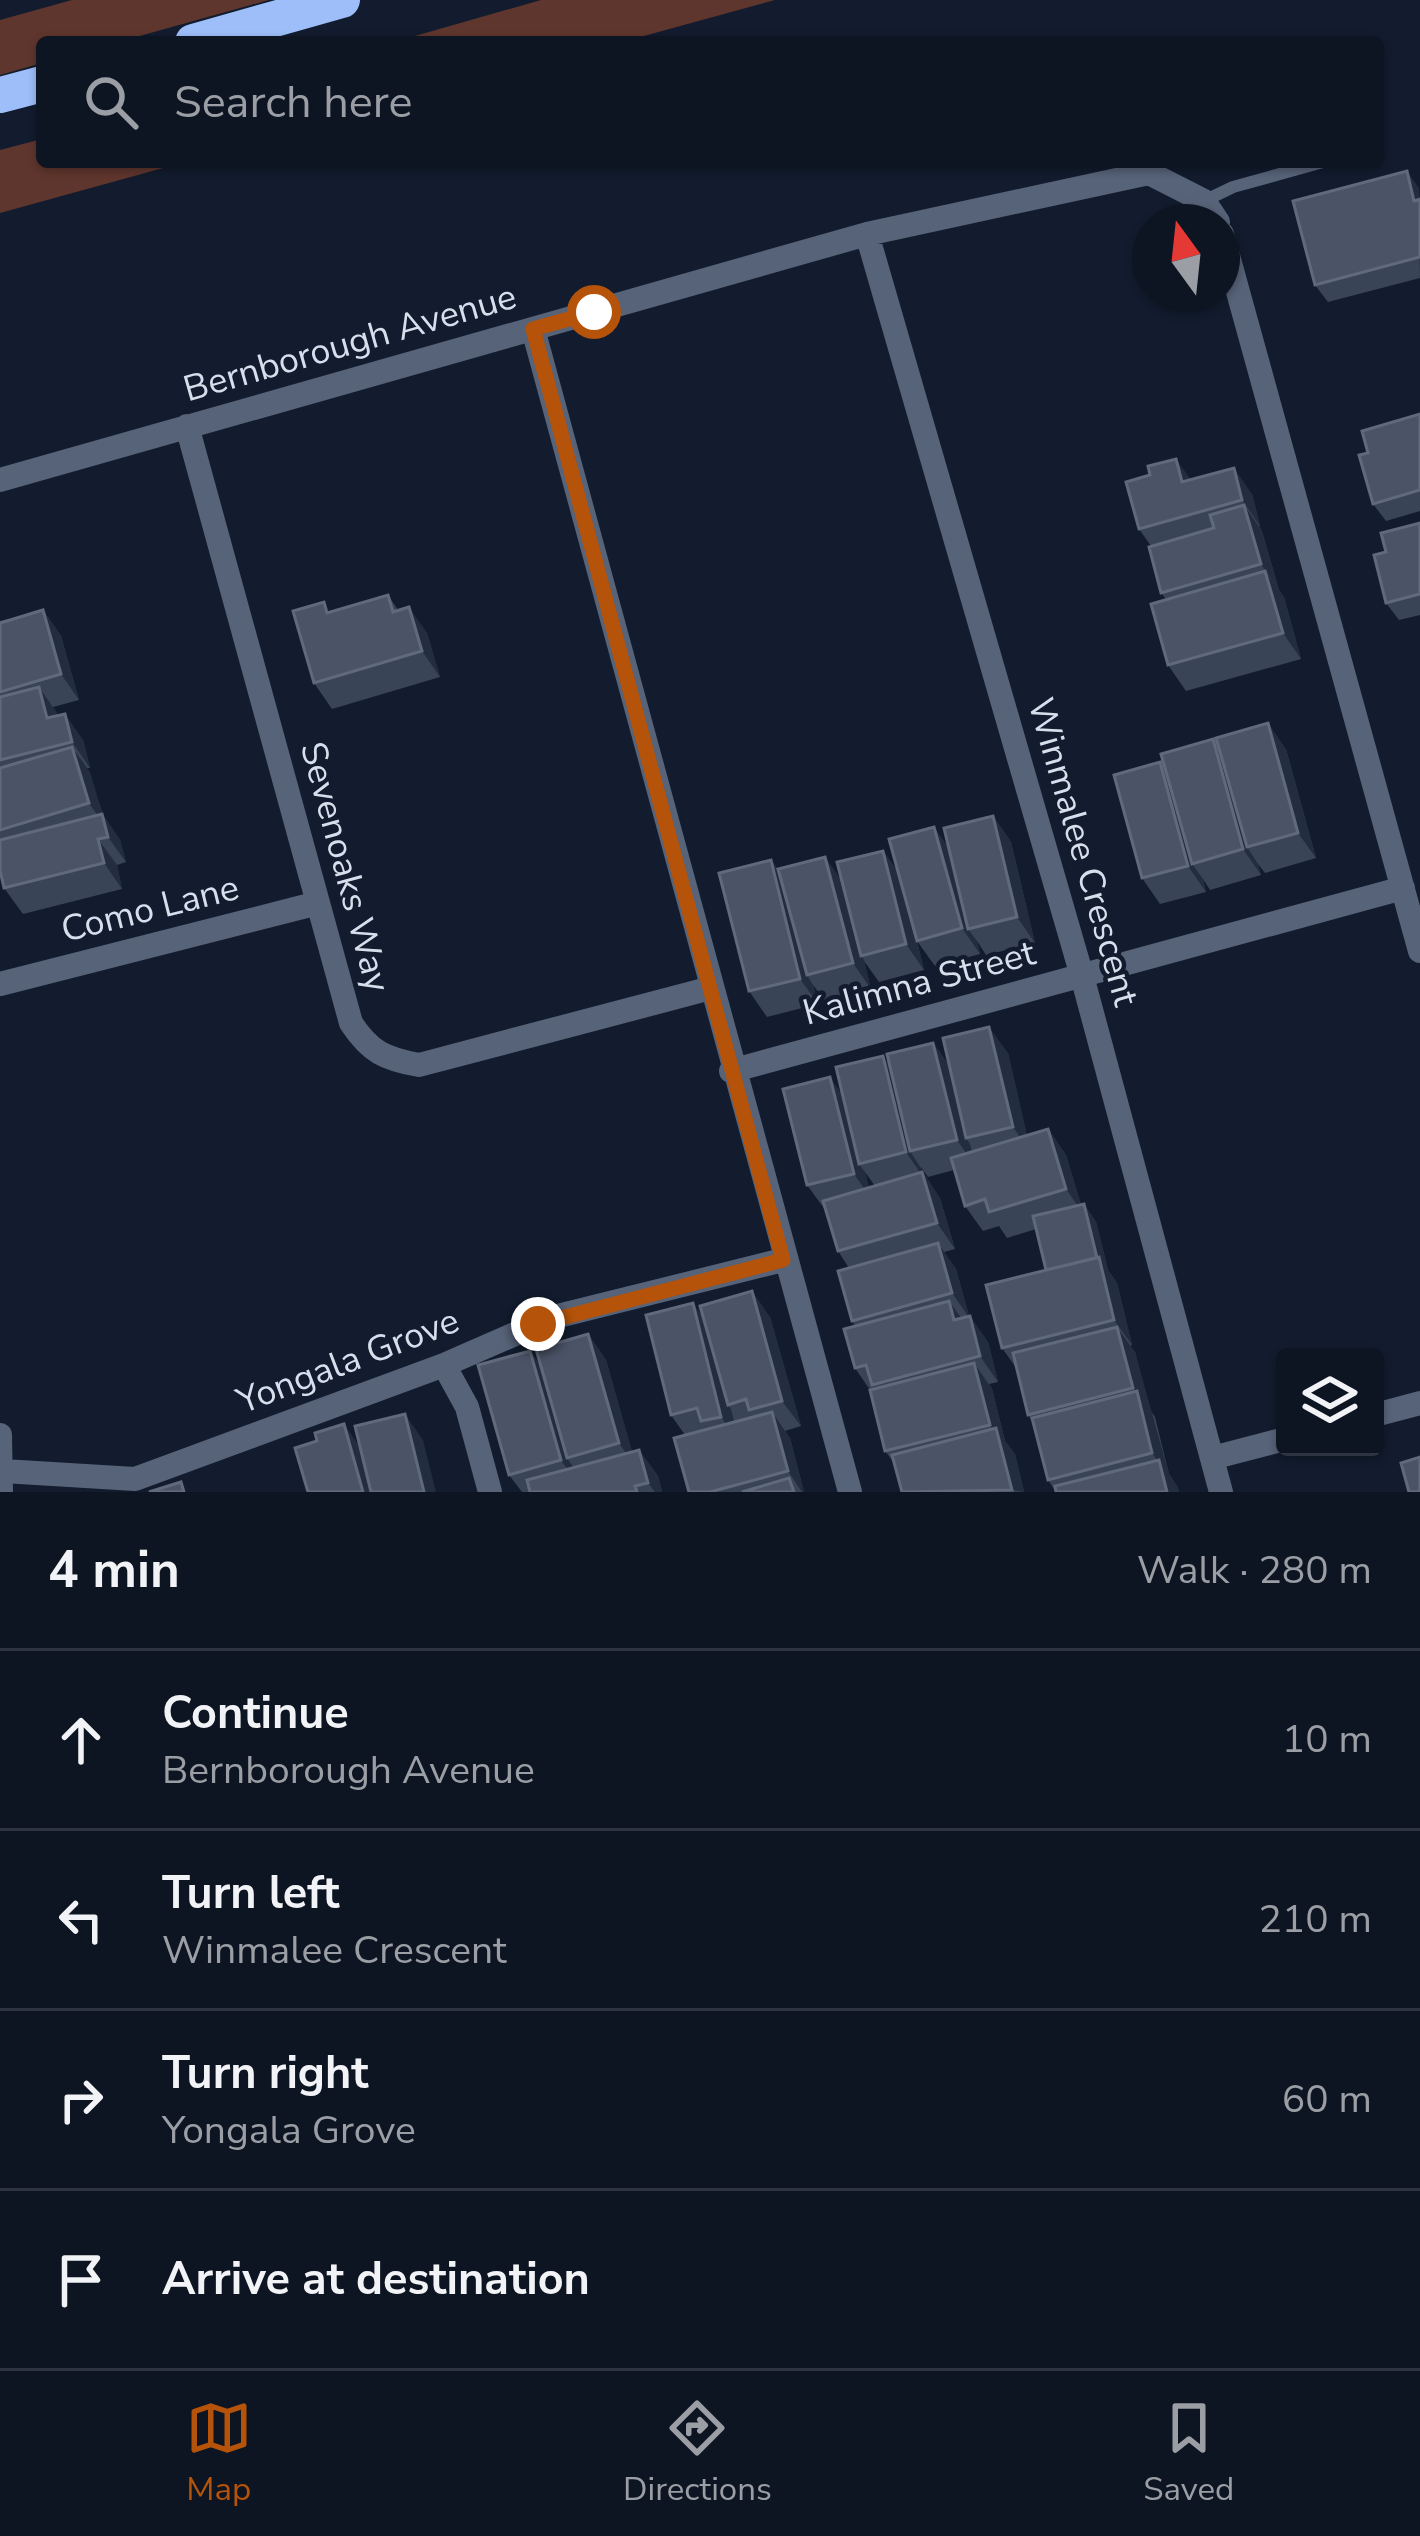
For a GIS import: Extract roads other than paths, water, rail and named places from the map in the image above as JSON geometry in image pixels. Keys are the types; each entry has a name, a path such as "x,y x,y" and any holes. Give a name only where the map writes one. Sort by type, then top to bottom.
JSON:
{"highway":[{"path":"214,36 342,0"},
{"path":"0,95 36,86"}],"street":[{"name":"Bernborough Avenue","path":"0,480 867,234 1149,173 1198,204"},
{"name":"Winmalee Crescent","path":"867,234 1082,976 1221,1492"},
{"path":"1240,299 1420,951"},
{"path":"533,329 731,1071 850,1492"},
{"name":"Sevenoaks Way","path":"187,426 351,1023 383,1058 419,1065 456,1058 711,988"},
{"name":"Kalimna Street","path":"731,1071 1402,888"},
{"name":"Como Lane","path":"0,985 318,903"},
{"name":"Yongala Grove","path":"2,1482 135,1479 444,1365 554,1317 783,1260"},
{"path":"444,1365 466,1407 490,1492"},
{"path":"1384,1413 1420,1403"},
{"path":"0,1436 2,1482"},
{"path":"1212,1458 1276,1441"}],"lane":[{"name":"Bernborough Avenue","path":"1229,204 1310,168"}]}
